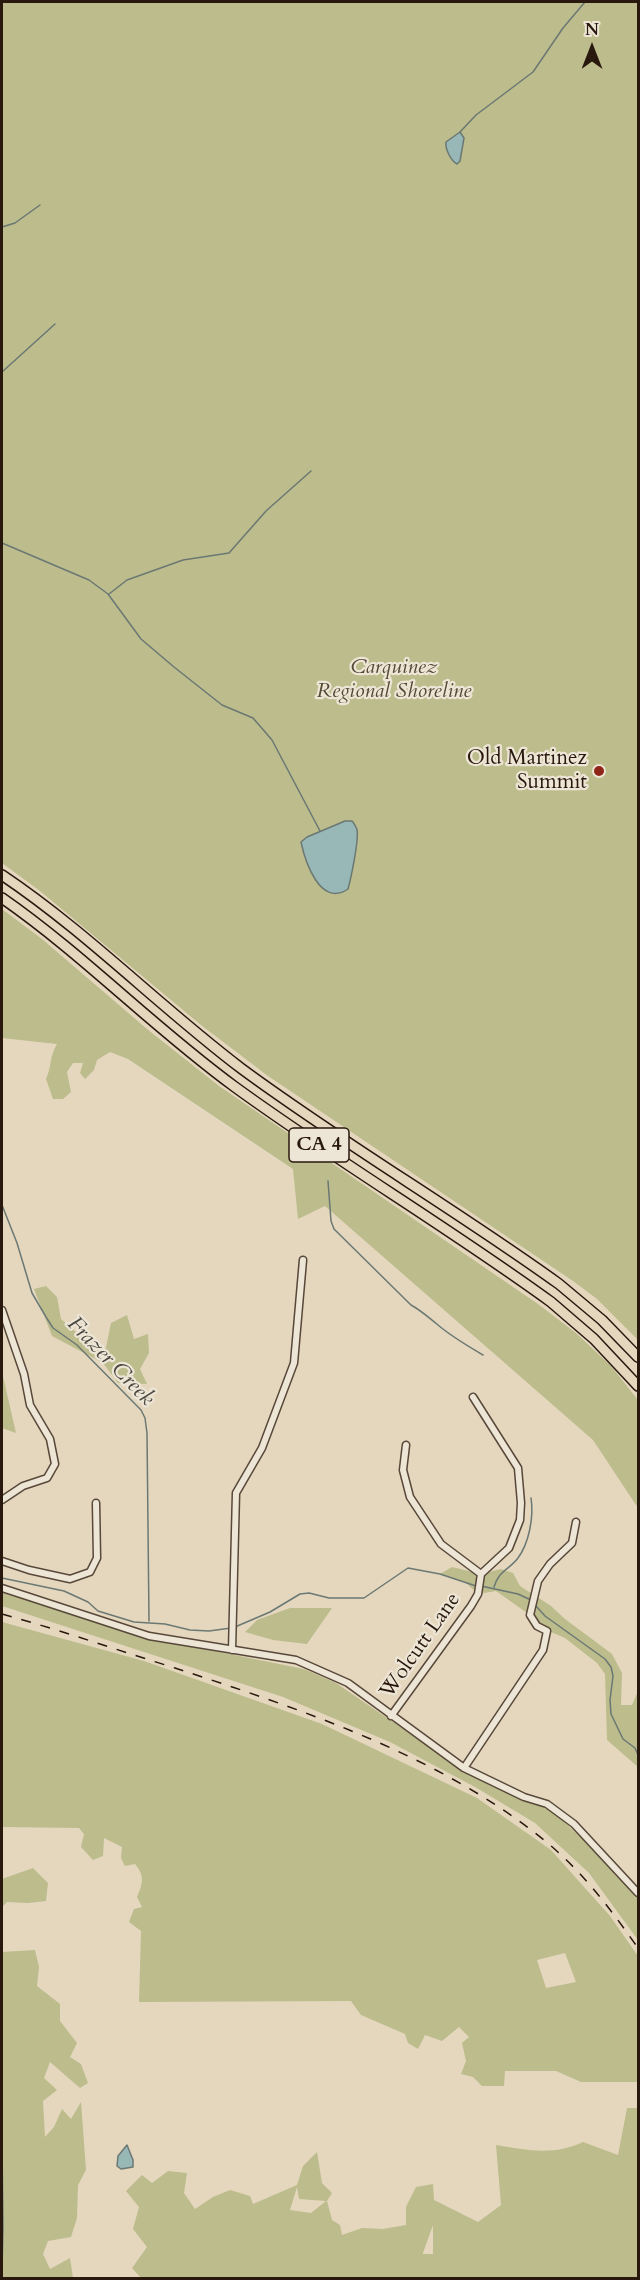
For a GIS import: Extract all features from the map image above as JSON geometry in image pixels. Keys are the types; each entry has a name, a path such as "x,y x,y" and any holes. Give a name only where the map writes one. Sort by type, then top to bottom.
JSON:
{"highway":[{"name":"CA 4","path":"2,875 47,908 243,1069 559,1284 602,1320 639,1357"},
{"name":"CA 4","path":"2,898 43,929 175,1041 234,1087 556,1307 604,1348 639,1386"}],"street":[{"path":"232,1650 236,1493 262,1448 294,1363 303,1260"},
{"path":"2,1310 24,1374 30,1405 50,1439 55,1464 47,1478 23,1486 2,1500"},
{"path":"406,1445 403,1470 410,1497 441,1544 481,1574 509,1548 520,1520 521,1503 518,1468 473,1397"},
{"path":"2,1561 70,1579 90,1572 97,1558 96,1503"},
{"path":"464,1767 543,1650 547,1631 537,1626 530,1615 534,1596 538,1581 572,1543 576,1522"},
{"name":"Wolcutt Lane","path":"391,1716 478,1593 481,1574"},
{"path":"2,1588 149,1636 296,1660 348,1683 464,1767 524,1797 547,1804 574,1824 639,1893"}],"green space":[{"name":"Carquinez Regional Shoreline","path":"2,2 638,2 638,1340 597,1299 573,1281 268,1076 201,1025 40,891 2,863"},
{"path":"2,909 42,939 147,1029 219,1086 538,1304 576,1333 611,1366 638,1400 638,1508 593,1440 325,1206 298,1219 293,1169 128,1059 110,1052 97,1060 94,1070 85,1079 80,1073 83,1063 73,1063 67,1072 71,1092 63,1099 53,1099 46,1079 57,1044 2,1038"},
{"path":"46,1286 57,1297 61,1319 76,1332 94,1339 103,1362 111,1323 127,1315 134,1339 148,1334 149,1353 140,1369 147,1384 118,1383 103,1363 52,1336 34,1289"},
{"path":"2,1372 16,1433 2,1428"},
{"path":"452,1567 481,1574 501,1569 513,1573 520,1586 551,1606 612,1654 622,1673 621,1705 632,1705 638,1691 638,1767 607,1740 605,1674 597,1663 565,1638 537,1626 530,1615 496,1591 478,1594 465,1582 440,1574"},
{"path":"2,1591 135,1635 304,1669 336,1683 466,1772 552,1811 597,1852 638,1898 638,1940 589,1873 535,1823 475,1787 390,1742 283,1697 2,1606"},
{"path":"290,1608 332,1608 307,1644 273,1640 245,1632 257,1620"},
{"path":"2,1622 144,1661 322,1724 477,1798 551,1850 610,1916 638,1956 638,2082 581,2082 556,2071 505,2071 504,2086 482,2086 473,2077 461,2074 466,2061 462,2043 469,2037 459,2027 442,2041 425,2035 418,2049 408,2043 405,2034 361,2015 351,2001 139,2002 141,1931 129,1922 134,1909 142,1907 137,1897 142,1884 142,1876 135,1864 125,1866 121,1858 122,1847 104,1838 103,1856 93,1860 81,1847 84,1834 79,1828 2,1827","holes":["565,1953 576,1982 546,1988 537,1960"]},
{"path":"33,1868 48,1883 46,1901 7,1902 2,1907 2,1879"},
{"path":"35,1950 39,1967 37,1986 60,2004 60,2021 77,2043 70,2057 81,2064 88,2083 80,2088 50,2062 44,2078 57,2090 43,2101 45,2137 54,2127 62,2109 71,2119 81,2102 86,2170 78,2185 77,2218 71,2237 48,2241 43,2254 50,2269 70,2258 73,2278 2,2278 2,1952"},
{"path":"627,2108 638,2108 638,2278 141,2278 132,2268 147,2247 133,2229 139,2207 126,2191 142,2175 152,2183 168,2171 187,2173 184,2193 195,2209 213,2197 230,2190 250,2196 253,2204 297,2185 303,2166 317,2152 322,2183 332,2193 327,2201 332,2220 340,2225 342,2235 362,2228 383,2229 406,2225 406,2207 416,2187 433,2184 434,2200 478,2222 501,2205 496,2145 529,2150 551,2150 583,2142 618,2155","holes":["297,2187 299,2199 326,2201 311,2213 290,2210","433,2225 433,2254 423,2254 423,2253"]}],"water":[{"path":"460,132 464,138 460,161 457,164 446,148 446,142"},
{"path":"345,821 352,821 357,830 351,877 348,889 338,893 329,892 322,887 310,870 301,842 307,837"},
{"path":"127,2145 133,2160 133,2167 121,2169 117,2166 118,2156"}],"waterway":[{"path":"460,132 476,115 533,72 563,28 585,2"},
{"path":"2,227 15,223 40,205"},
{"path":"2,372 55,324"},
{"path":"109,594 127,580 183,560 229,553 266,511 311,471"},
{"path":"2,543 89,580 108,594 141,639 174,667 222,705 253,718 272,740 320,831"},
{"path":"328,1181 331,1221 334,1229 411,1305 483,1355"},
{"name":"Frazer Creek","path":"2,1205 17,1243 32,1293 53,1328 77,1345 141,1410 145,1418 149,1621"},
{"path":"494,1587 501,1574 515,1562 525,1545 531,1521 531,1498"},
{"path":"235,1627 270,1612 300,1594 309,1593 329,1598 364,1598 408,1568 440,1574 476,1586"},
{"path":"2,1578 64,1591 88,1602 98,1611 134,1622 165,1624 190,1630 209,1631 231,1628"},
{"path":"481,1586 518,1594 531,1600"},
{"path":"536,1606 545,1616 605,1659 611,1667 613,1676 611,1714 623,1739 635,1748 638,1755"},
{"path":"2,2148 2,2270"}],"railway":[{"path":"2,1614 273,1701 371,1739 419,1761 509,1814 550,1845 597,1894 638,1948"}],"place":[{"name":"Old Martinez Summit","path":"599,771"}]}
